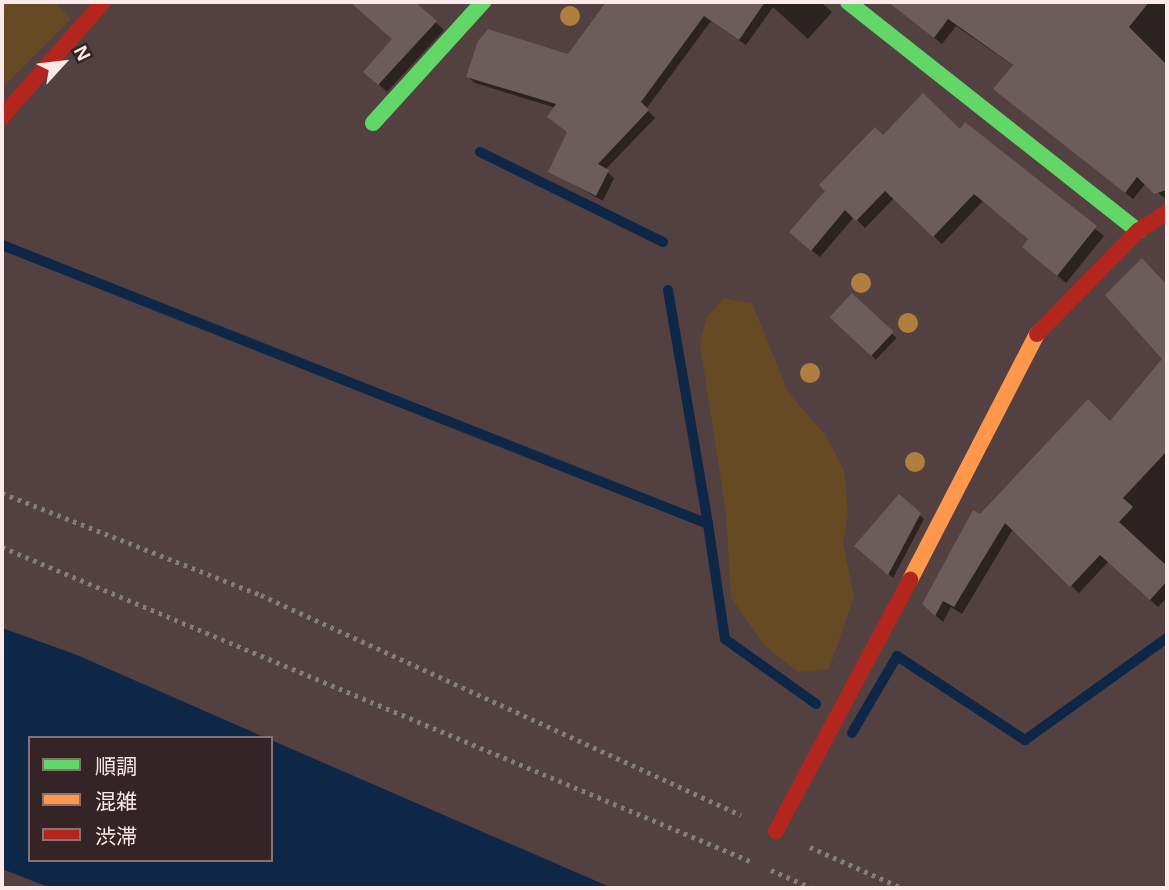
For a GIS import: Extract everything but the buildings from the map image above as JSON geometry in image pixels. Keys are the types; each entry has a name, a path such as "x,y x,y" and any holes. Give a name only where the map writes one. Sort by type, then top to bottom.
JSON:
{"street":[{"path":"2,117 103,2"},
{"path":"373,122 483,2"},
{"path":"848,2 1138,231"},
{"path":"776,831 977,456 1033,338 1138,231 1167,212"}],"path":[{"path":"2,493 261,595 902,888"},
{"path":"2,547 812,888"}],"shaded area":[{"path":"2,2 54,2 71,19 2,88"},
{"path":"724,298 752,303 788,392 826,436 844,470 848,514 843,543 854,596 829,669 798,672 764,645 731,598 726,513 700,344 706,318"}],"water":[{"path":"2,628 77,655 261,736 28,736 28,862 273,862 273,741 612,888 51,888 2,869"}],"waterway":[{"path":"480,152 663,242"},
{"path":"2,245 708,524 725,639 816,704"},
{"path":"668,290 708,524"},
{"path":"852,733 897,656 1025,740 1167,638"}],"traffic: fast":[{"path":"373,123 483,2"},
{"path":"848,2 1138,231"}],"traffic: slow":[{"path":"910,580 1037,334"}],"traffic: jam":[{"path":"2,117 103,2"},
{"path":"1037,334 1138,231 1167,212"},
{"path":"776,831 910,580"}]}
